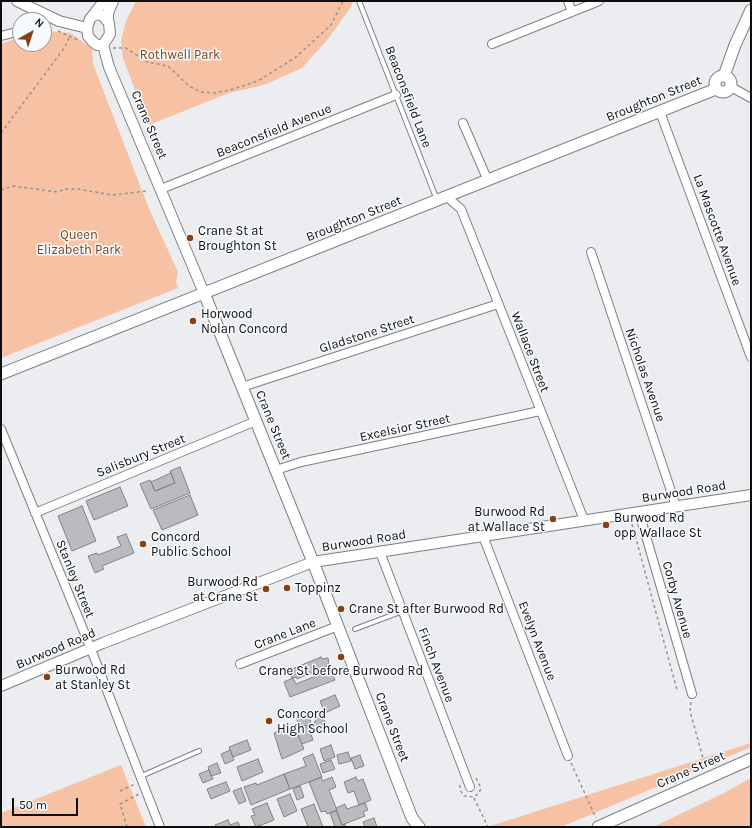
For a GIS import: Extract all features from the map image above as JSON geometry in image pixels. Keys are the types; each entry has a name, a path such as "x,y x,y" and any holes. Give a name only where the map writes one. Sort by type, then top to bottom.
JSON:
{"main road":[{"path":"724,76 730,80 731,88 722,93 716,89 716,79 724,76 735,45 751,10"},
{"name":"Broughton Street","path":"1,374 716,89"},
{"name":"Crane Street","path":"204,293 313,562 412,822 419,827"},
{"name":"Crane Street","path":"599,827 751,759"}],"street":[{"path":"18,1 59,21 87,28"},
{"path":"104,1 93,16 87,28 88,36 92,41 97,45 107,47 110,34 108,13 113,1"},
{"path":"568,1 572,12"},
{"path":"492,44 600,1"},
{"path":"93,16 101,15 108,21"},
{"path":"1,36 12,33"},
{"name":"Crane Street","path":"107,47 109,67 204,293"},
{"path":"731,88 751,98"},
{"name":"Beaconsfield Avenue","path":"161,188 396,95"},
{"name":"La Mascotte Avenue","path":"660,112 751,357"},
{"path":"463,122 488,180"},
{"name":"Wallace Street","path":"442,199 461,209 584,520"},
{"name":"Nicholas Avenue","path":"590,252 676,506"},
{"name":"Gladstone Street","path":"242,387 498,304"},
{"name":"Excelsior Street","path":"276,470 301,462 540,411"},
{"name":"Salisbury Street","path":"35,512 256,421"},
{"name":"Stanley Street","path":"1,430 160,827"},
{"name":"Burwood Road","path":"1,686 90,649 313,562 751,495"},
{"name":"Corby Avenue","path":"640,512 692,694"},
{"name":"Evelyn Avenue","path":"483,536 568,756"},
{"name":"Finch Avenue","path":"380,552 470,786"},
{"name":"Crane Lane","path":"240,664 338,626"}],"lane":[{"name":"Beaconsfield Lane","path":"359,1 396,95 442,199"},
{"path":"355,628 403,610"},
{"path":"140,779 199,751"}],"path":[{"path":"107,47 126,48 147,62 168,66 189,86 201,92 214,93 230,90 258,81 296,57 331,25 343,1"},
{"path":"1,133 65,47 74,25"},
{"path":"56,30 84,43"},
{"path":"1,190 13,186 57,192 66,189 78,189 112,195 147,191"},
{"path":"632,524 678,690"},
{"path":"692,694 690,711 704,762"},
{"path":"568,756 599,827"},
{"path":"120,791 140,779"},
{"path":"470,786 488,827"},
{"path":"127,827 120,804 145,791"},
{"path":"464,796 474,797 479,793"}],"green space":[{"name":"Rothwell Park","path":"136,1 353,1 351,7 328,39 302,68 264,85 229,93 149,125 123,59 121,41 126,21"},
{"name":"Queen Elizabeth Park","path":"52,32 71,33 92,49 93,64 150,211 178,272 176,282 178,288 1,358 1,44 12,40 12,52 52,52"},
{"path":"751,743 751,747 561,827 487,827"},
{"path":"121,765 146,827 1,827 1,813"},
{"path":"751,778 751,827 653,827 722,794"}],"building":[{"path":"180,467 190,493 151,509 140,484 150,480 155,491 175,483 170,471"},
{"path":"171,473 175,483 155,491 151,482"},
{"path":"120,487 128,506 94,520 86,501"},
{"path":"190,495 198,515 162,530 153,510"},
{"path":"82,506 96,541 72,551 58,516"},
{"path":"126,534 134,553 102,566 104,569 95,573 88,556 97,553 98,555 121,546 117,537"},
{"path":"321,657 322,659 328,658 329,665 297,679 296,677 292,678 289,673 293,671 292,669"},
{"path":"331,670 335,680 290,697 284,682 293,678 296,684"},
{"path":"335,695 340,706 325,713 320,701"},
{"path":"309,712 311,724 299,727 296,715"},
{"path":"317,717 325,721 320,732 312,728"},
{"path":"294,725 304,749 282,759 274,733"},
{"path":"308,726 313,740 302,744 296,731"},
{"path":"247,740 251,750 233,757 229,747"},
{"path":"331,745 335,757 324,761 320,749"},
{"path":"230,750 234,760 225,764 221,754"},
{"path":"348,752 351,761 339,764 337,755"},
{"path":"313,754 322,777 290,789 284,774 306,766 303,758"},
{"path":"360,755 364,766 355,769 351,758"},
{"path":"258,759 263,772 242,781 237,767"},
{"path":"331,760 335,769 323,773 320,764"},
{"path":"217,763 221,773 211,776 208,767"},
{"path":"209,770 213,779 203,783 199,774"},
{"path":"284,774 290,789 251,805 244,787 256,783 257,785"},
{"path":"321,777 323,781 332,777 336,787 329,790 337,810 327,814 326,811 321,812 309,782"},
{"path":"356,777 358,781 363,779 371,800 359,805 354,791 348,793 344,782"},
{"path":"226,782 230,791 211,799 207,789"},
{"path":"300,786 304,797 297,800 293,789"},
{"path":"241,788 246,801 239,804 233,791"},
{"path":"290,794 297,811 284,817 277,799"},
{"path":"267,803 274,820 256,827 251,816 255,815 252,809"},
{"path":"365,803 368,810 363,812 365,816 342,825 336,808 345,804 347,809"},
{"path":"314,804 323,827 308,827 301,809"},
{"path":"336,811 342,825 345,824 346,827 335,827 330,813"},
{"path":"374,818 377,827 365,827 363,822"},
{"path":"228,820 230,825 238,822 240,827 216,827 215,825"}],"place":[{"name":"Crane St at Broughton St","path":"190,238"},
{"name":"Horwood Nolan Concord","path":"193,321"},
{"name":"Burwood Rd at Wallace St","path":"553,519"},
{"name":"Burwood Rd opp Wallace St","path":"606,525"},
{"name":"Concord Public School","path":"143,544"},
{"name":"Toppinz","path":"287,588"},
{"name":"Burwood Rd at Crane St","path":"266,589"},
{"name":"Crane St after Burwood Rd","path":"341,609"},
{"name":"Crane St before Burwood Rd","path":"341,657"},
{"name":"Burwood Rd at Stanley St","path":"47,677"},
{"name":"Concord High School","path":"269,721"}]}
